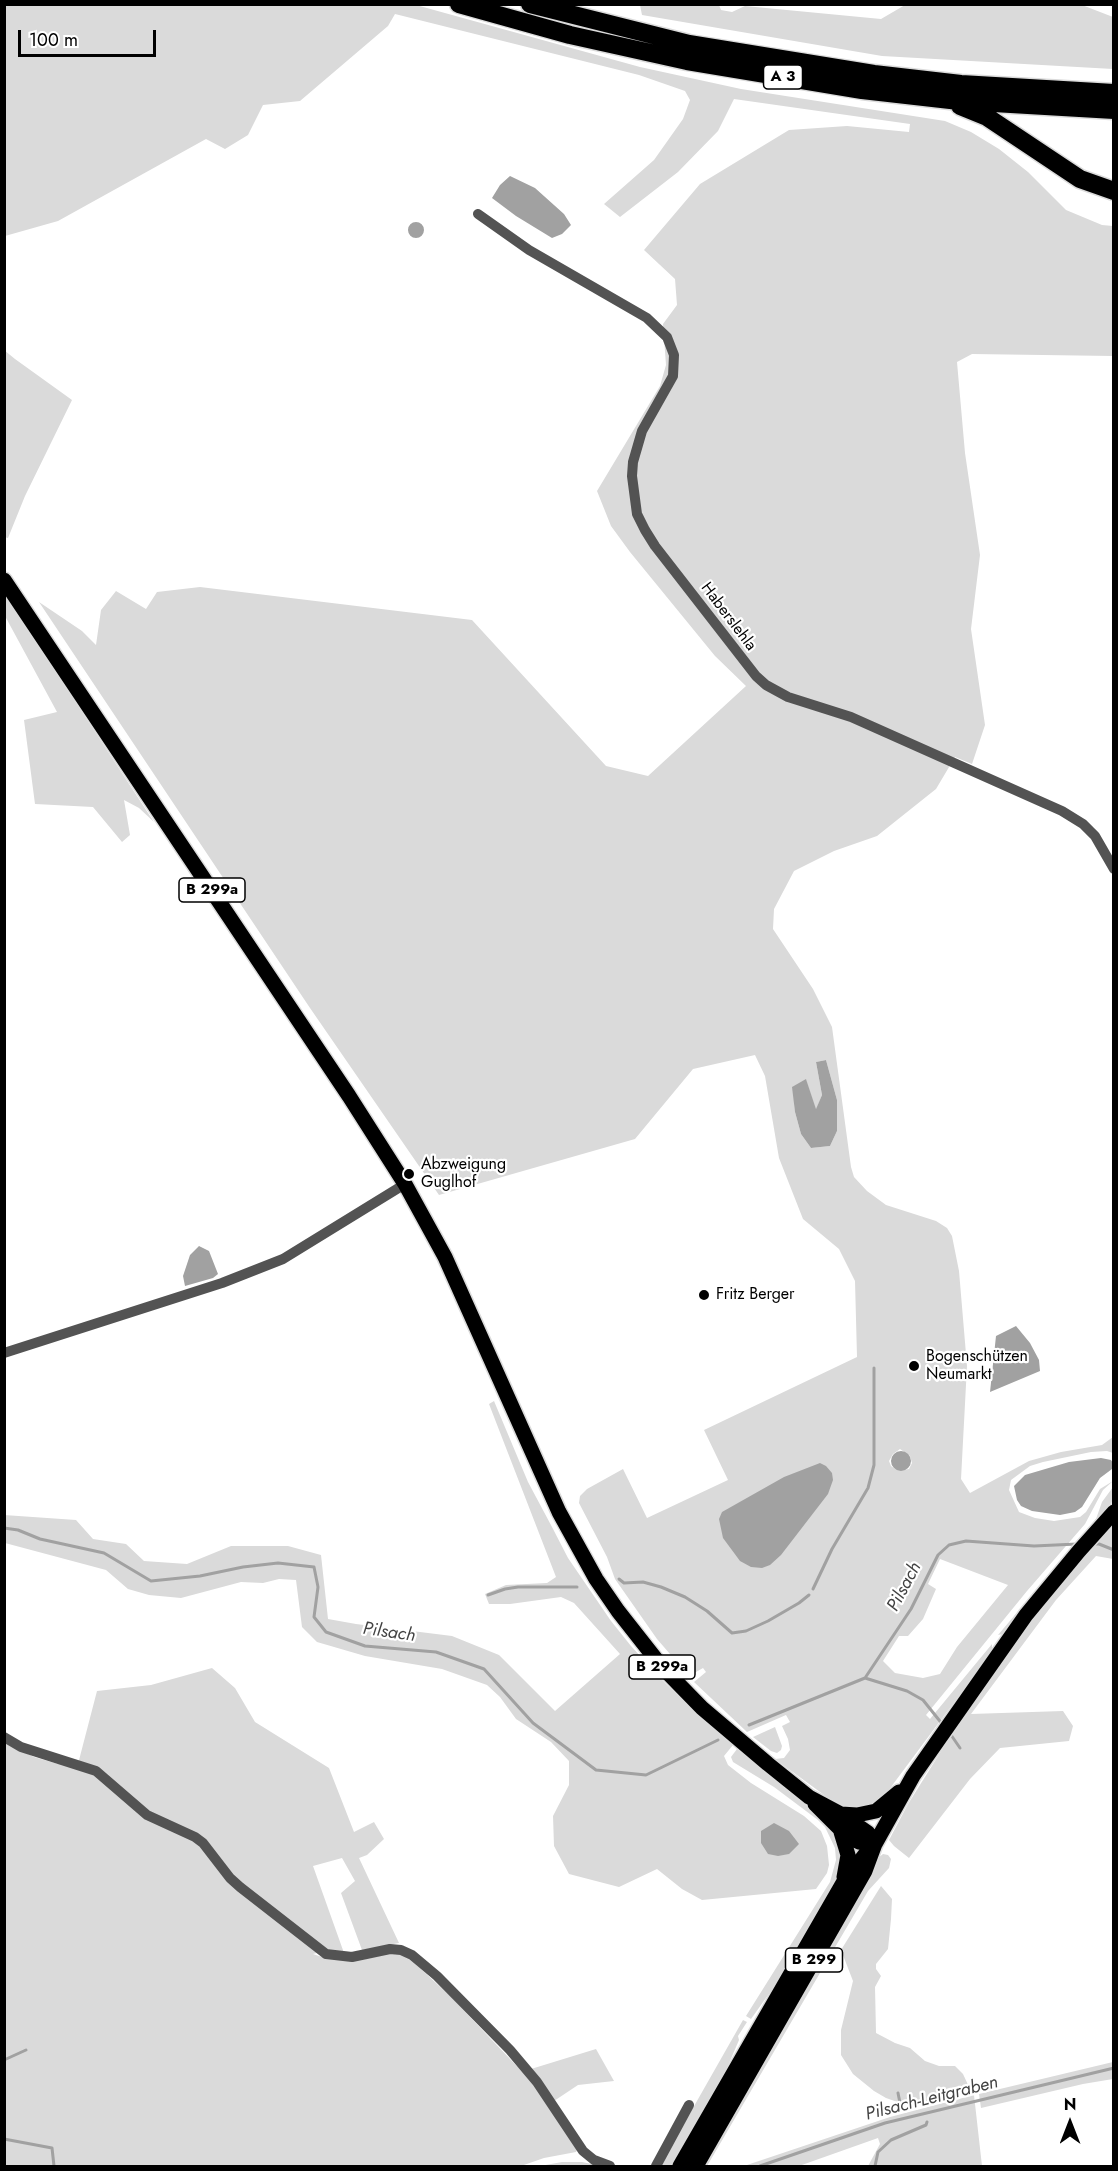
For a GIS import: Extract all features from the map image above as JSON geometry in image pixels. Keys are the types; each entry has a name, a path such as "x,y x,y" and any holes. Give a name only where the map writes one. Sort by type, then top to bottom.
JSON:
{"highway":[{"name":"A 3","path":"459,4 570,35 687,61 862,90 941,99 1113,110"},
{"name":"A 3","path":"530,4 689,44 874,74 961,84 1113,93"},
{"path":"941,99 987,117 1080,179 1113,190"}],"main road":[{"name":"B 299a","path":"4,580 349,1096 405,1184 445,1257 549,1491 596,1579 638,1637 681,1687 742,1743 809,1797 841,1832 859,1842 875,1844"},
{"name":"B 299","path":"696,2166 868,1865 875,1844 913,1776 1026,1615 1113,1512"},
{"path":"841,1814 857,1815 876,1811 890,1801 913,1776"},
{"name":"B 299a","path":"809,1797 841,1814 868,1833 875,1844"},
{"path":"841,1832 848,1855 843,1882"},
{"name":"B 299","path":"680,2166 843,1882 865,1852 875,1844"}],"street":[{"name":"Haberslehla","path":"478,214 529,250 647,318 667,337 674,355 673,376 642,431 633,462 632,476 638,514 655,546 756,676 766,685 788,697 852,717 1032,796 1083,824 1103,848 1113,868"},
{"path":"4,1353 222,1283 283,1259 405,1184"},
{"path":"4,1737 21,1747 96,1772 147,1815 204,1843 240,1887 326,1954 352,1957 390,1949 401,1950 412,1955 437,1976 510,2050 537,2082 583,2151 594,2160 610,2166"},
{"path":"656,2166 689,2105"}],"shaded area":[{"path":"5,4 416,5 640,67 741,89 945,121 971,132 999,149 1028,172 1066,210 1102,225 1113,226 1113,356 972,354 957,362 965,453 980,555 971,629 985,725 972,764 955,757 936,789 877,836 834,851 794,871 774,909 773,929 813,989 832,1027 854,1177 867,1191 886,1205 936,1221 947,1228 952,1236 959,1271 967,1366 961,1479 970,1493 1029,1461 1061,1452 1102,1445 1113,1437 1113,1453 1091,1452 1043,1462 1030,1466 1011,1480 1009,1490 1019,1512 1035,1518 1054,1521 1080,1517 1086,1512 1100,1489 1113,1481 1103,1490 1085,1524 926,1715 930,1719 992,1644 990,1654 888,1791 871,1806 851,1810 835,1803 775,1759 784,1758 790,1750 782,1726 790,1722 786,1715 747,1732 694,1682 706,1672 703,1668 689,1676 657,1639 615,1579 607,1557 579,1503 580,1496 587,1489 623,1469 647,1518 728,1480 704,1430 857,1357 855,1281 839,1249 803,1219 779,1158 765,1076 755,1055 693,1069 635,1139 439,1195 310,1008 39,602 82,631 96,645 101,610 116,591 146,609 157,592 200,587 472,620 606,766 648,776 746,686 715,656 630,552 611,526 597,491 660,386 666,365 663,324 677,305 675,279 644,250 700,184 789,130 847,126 909,132 910,124 734,99 718,131 678,172 620,217 604,204 654,160 683,119 690,100 685,91 639,75 395,14 388,26 300,101 263,105 248,135 225,149 206,139 58,221 5,236","holes":["826,1060 837,1100 837,1131 830,1146 811,1148 801,1134 795,1112 793,1087 806,1080 816,1110 822,1095 816,1062","900,1449 910,1456 912,1463 909,1469 895,1469 891,1466 889,1461","940,1559 1008,1585 957,1647 940,1674 923,1678 895,1673 883,1661 899,1636 908,1636 923,1619 936,1589 928,1584"]},
{"path":"640,5 719,5 721,10 732,12 745,6 881,19 905,5 1082,5 1113,17 1113,69 882,56 642,15"},
{"path":"510,176 535,188 564,214 571,225 562,234 552,238 492,198 500,185"},
{"path":"416,222 424,230 416,238 408,230"},
{"path":"4,350 72,400 25,496 8,538 4,537"},
{"path":"4,593 154,822 139,808 124,800 130,835 122,842 93,807 35,804 24,720 57,712 5,616"},
{"path":"826,1060 837,1100 837,1131 830,1146 811,1148 801,1134 792,1087 806,1079 816,1109 822,1095 816,1062"},
{"path":"199,1246 209,1251 218,1274 213,1278 185,1286 183,1276 190,1255"},
{"path":"1016,1326 1030,1343 1039,1360 1040,1371 990,1392 996,1336"},
{"path":"494,1401 528,1482 568,1558 611,1621 666,1684 733,1745 724,1756 728,1765 751,1783 804,1816 821,1831 827,1846 829,1865 827,1873 816,1889 702,1900 682,1889 657,1869 619,1887 569,1874 554,1846 553,1816 569,1785 569,1761 551,1742 516,1719 500,1697 487,1685 442,1669 365,1656 317,1642 302,1627 296,1580 241,1582 181,1598 149,1595 128,1589 106,1570 5,1543 4,1515 76,1520 93,1539 126,1544 144,1561 187,1564 231,1546 288,1546 321,1555 328,1619 452,1636 499,1655 555,1711 620,1654 574,1603 561,1597 510,1604 489,1604 485,1594 506,1585 547,1583 556,1577 489,1404"},
{"path":"897,1451 905,1451 911,1457 911,1465 905,1471 897,1471 891,1465 891,1457"},
{"path":"1101,1458 1111,1460 1112,1469 1100,1478 1082,1507 1075,1512 1060,1515 1032,1511 1021,1506 1017,1500 1014,1486 1025,1475 1069,1462"},
{"path":"820,1463 832,1473 833,1480 828,1494 781,1555 770,1565 762,1568 751,1567 740,1561 723,1538 719,1519 722,1512 784,1477"},
{"path":"1113,1487 1113,1501 1003,1634 998,1635 1096,1519 1102,1502"},
{"path":"1113,1522 1113,1559 1096,1556 1056,1600 971,1714 1063,1711 1073,1726 1069,1741 1000,1748 970,1779 909,1858 889,1840 908,1804 965,1713 1042,1606"},
{"path":"212,1668 235,1688 255,1722 329,1768 354,1832 374,1822 384,1839 367,1855 359,1858 399,1943 362,1950 341,1893 355,1881 342,1858 313,1866 344,1953 328,1950 313,1954 322,1957 389,1953 406,1955 450,1996 532,2082 577,2150 576,2152 544,2158 521,2166 5,2166 4,1742 34,1757 58,1764 78,1764 97,1691 151,1685"},
{"path":"775,1727 782,1746 777,1753 753,1737"},
{"path":"737,1749 779,1781 829,1826 839,1840 841,1862 839,1877 786,1970 751,2019 746,2016 830,1882 836,1860 835,1848 825,1827 774,1787 733,1762 731,1757"},
{"path":"774,1823 789,1831 799,1844 789,1854 778,1856 768,1854 761,1843 761,1831"},
{"path":"883,1854 888,1855 891,1859 889,1868 868,1891 707,2166 701,2166 878,1858"},
{"path":"881,1886 892,1899 888,1949 876,1964 876,1969 881,1976 875,1987 876,2033 910,2048 925,2061 939,2066 955,2066 963,2074 970,2089 909,2106 874,2091 853,2074 841,2055 841,2030 853,1981 841,1950"},
{"path":"743,2020 747,2022 738,2036 739,2040 724,2075 672,2166 660,2166"},
{"path":"596,2049 614,2081 578,2085 554,2101 531,2069"},
{"path":"1113,2062 1113,2079 981,2108 979,2094"},
{"path":"974,2095 982,2166 868,2166 880,2144 878,2138 799,2166 744,2166 890,2117"},
{"path":"562,2162 582,2162 601,2166 540,2166"}],"waterway":[{"path":"813,1589 832,1549 868,1488 874,1465 874,1368"},
{"name":"Pilsach","path":"4,1528 18,1530 40,1539 104,1553 151,1581 200,1576 243,1567 278,1563 314,1567 318,1587 314,1617 326,1632 365,1646 436,1652 484,1669 533,1723 596,1770 646,1775 718,1740"},
{"name":"Pilsach","path":"749,1725 865,1678 911,1609 938,1555 949,1545 966,1541 1034,1546 1077,1544"},
{"name":"Pilsach","path":"1093,1544 1114,1550"},
{"path":"619,1579 624,1583 643,1582 685,1597 707,1611 732,1633 746,1631 768,1621 809,1595"},
{"path":"488,1595 518,1587 577,1587"},
{"path":"865,1678 907,1691 923,1700 943,1725"},
{"path":"949,1732 960,1748"},
{"path":"4,2060 26,2050"},
{"name":"Pilsach-Leitgraben","path":"760,2166 885,2123 1114,2068"},
{"path":"898,2093 900,2103"},
{"path":"875,2166 878,2152 891,2140 926,2125 927,2122"},
{"path":"4,2139 52,2148 54,2166"}],"place":[{"name":"Abzweigung Guglhof","path":"409,1174"},
{"name":"Fritz Berger","path":"704,1295"},
{"name":"Bogenschützen Neumarkt","path":"914,1366"}]}
